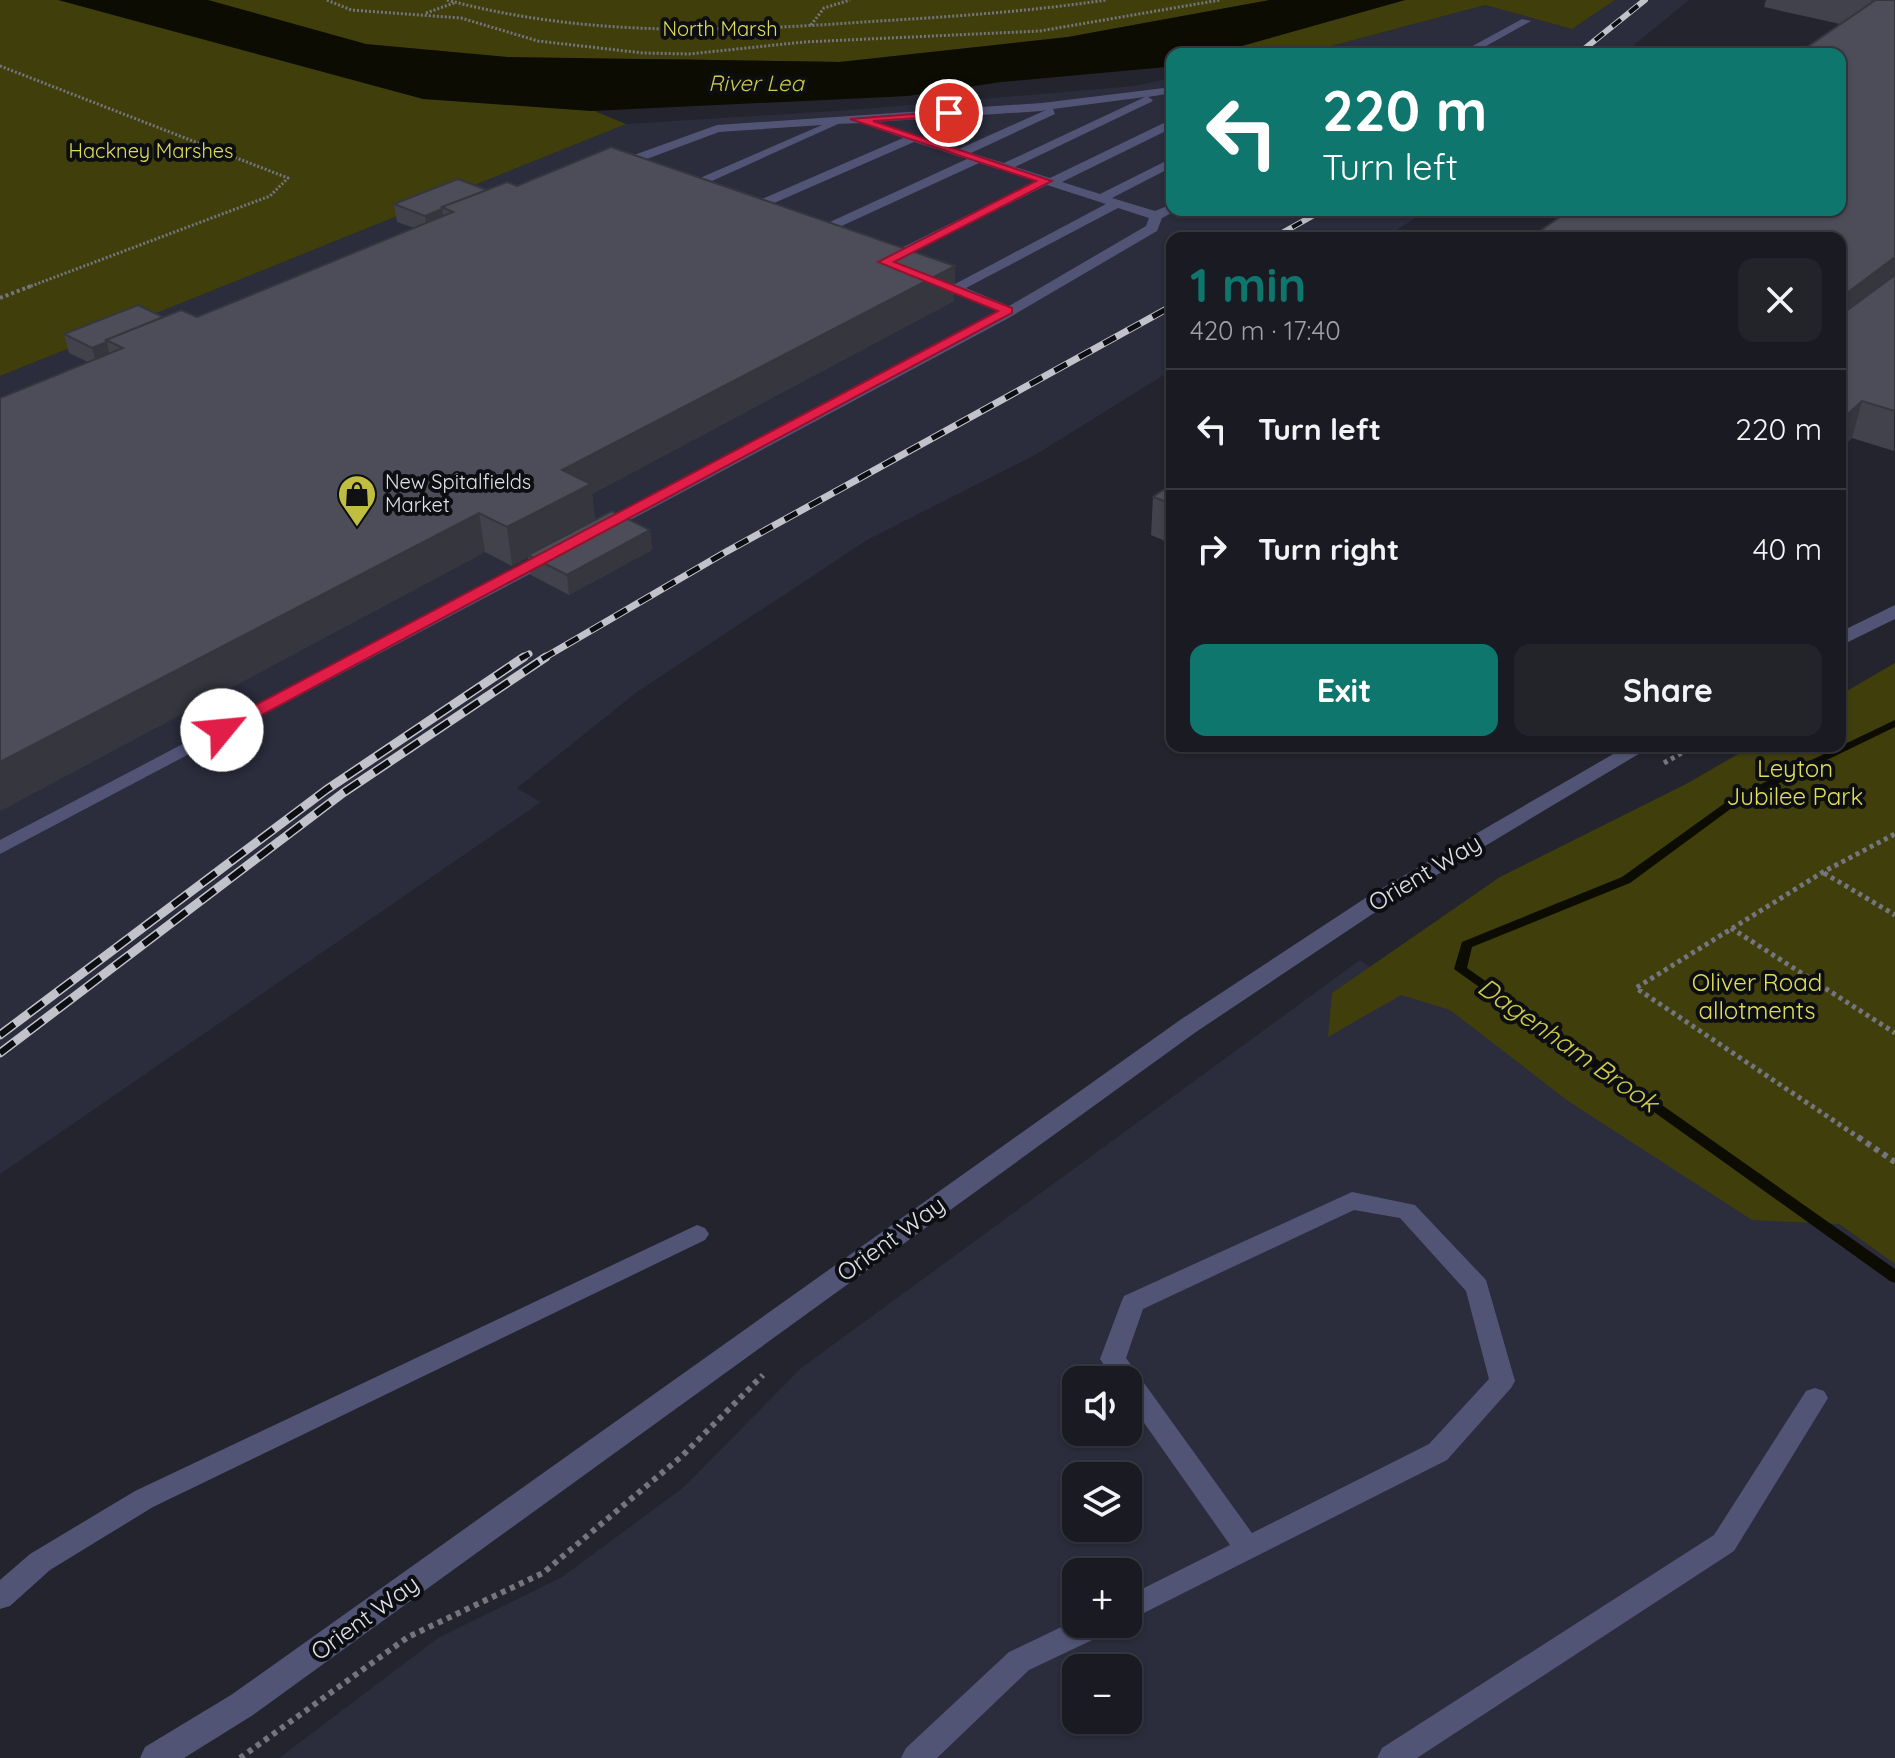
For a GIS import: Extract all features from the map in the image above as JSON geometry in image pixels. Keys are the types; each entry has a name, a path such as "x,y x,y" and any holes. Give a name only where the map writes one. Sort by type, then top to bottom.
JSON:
{"street":[{"path":"1846,637 1895,611"},
{"name":"Orient Way","path":"156,1758 242,1705 1188,1026 1375,902 1649,757"}],"lane":[{"path":"1475,48 1526,21"},
{"path":"598,173 717,129 1069,103 1166,91"},
{"path":"1005,167 1166,92"},
{"path":"960,153 1069,103"},
{"path":"0,848 1008,311 1152,228 1164,212 1117,203 851,119 676,188 707,199"},
{"path":"884,262 1166,126"},
{"path":"771,222 738,210 914,138"},
{"path":"825,241 804,234 978,159"},
{"path":"1101,198 1166,165"},
{"path":"613,167 641,176"},
{"path":"957,288 1117,203"},
{"path":"869,257 899,267"},
{"path":"913,272 1008,311"},
{"path":"1142,1602 1248,1549 1438,1452 1502,1381 1477,1287 1407,1211 1352,1201 1133,1303 1113,1359 1248,1549"},
{"path":"0,1597 40,1562 144,1499 697,1234"},
{"path":"1392,1758 1724,1543 1815,1398"},
{"path":"916,1758 1019,1661 1067,1638"}],"path":[{"path":"327,0 351,10 461,18 538,41 643,53 689,54 804,42 1040,31 1220,0"},
{"path":"447,0 564,25 694,34 1106,0"},
{"path":"810,26 824,8 850,0"},
{"path":"1054,0 1057,5"},
{"path":"421,15 454,2"},
{"path":"0,66 288,178 270,196 0,298"},
{"path":"1649,757 1669,752"},
{"path":"1895,834 1823,872 1636,988 1895,1162"},
{"path":"1823,872 1895,915"},
{"path":"1731,928 1895,1033"},
{"name":"Orient Way","path":"240,1758 408,1637 543,1573 682,1456 767,1371"}],"shaded area":[{"path":"1615,0 1689,0 1630,48 1324,48 1485,5 1572,29"},
{"name":"New Spitalfields Market","path":"1166,79 1166,216 1419,216 1393,232 1166,232 1166,374 1035,455 867,540 637,692 517,788 541,802 0,1174 0,376 626,124 849,110 1134,86"},
{"path":"1360,960 1406,992 1488,975 1895,1264 1895,1758 279,1758 438,1638 562,1577 684,1487 801,1368"}],"green space":[{"name":"Hackney Marshes","path":"0,0 1270,0 1068,37 840,62 644,59 592,110 626,124 0,376"},
{"path":"1405,0 1615,0 1572,29 1485,5 1324,48 1234,48"},
{"path":"1895,663 1895,1264 1839,1224 1752,1220 1568,1101 1450,1010 1401,995 1328,1037 1332,993 1500,877 1688,783 1742,752 1846,752 1846,692"}],"water":[{"name":"River Lea","path":"58,0 208,0 366,44 508,57 840,62 1068,37 1270,0 1405,0 1234,48 1166,48 1166,67 1001,82 908,96 591,111 423,99"}],"building":[{"path":"1871,0 1895,0 1895,257 1847,293 1849,309 1895,275 1895,411 1862,401 1846,416 1846,232 1539,232 1561,216 1846,216 1846,48 1806,48 1874,1"},
{"path":"611,147 955,266 562,470 591,484 507,527 479,513 0,762 0,398 123,348 106,340 181,310 197,317 453,212 442,207 507,182 517,186"},
{"path":"458,179 487,190 425,216 394,204"},
{"path":"138,305 163,317 92,348 64,334"},
{"path":"1166,488 1166,502 1153,497"},
{"path":"612,511 650,530 567,575 528,555"}],"waterway":[{"name":"Dagenham Brook","path":"1846,747 1895,723"},
{"name":"Dagenham Brook","path":"1835,752 1736,800 1626,880 1466,945 1460,969 1895,1277"}],"railway":[{"path":"1585,48 1645,0"},
{"path":"1284,232 1312,216"},
{"path":"542,659 724,553 1166,309"},
{"path":"520,659 529,654"},
{"path":"0,1035 326,790 524,657"},
{"path":"0,1053 343,793 546,657"}],"place":[{"name":"New Spitalfields Market","path":"357,528"}],"route":[{"path":"222,730 1008,311 957,288 884,262 1046,181 855,119 949,113"}],"park label":[{"name":"North Marsh","path":"720,29"},
{"name":"Leyton Jubilee Park","path":"1795,783"},
{"name":"Oliver Road allotments","path":"1757,997"}]}
